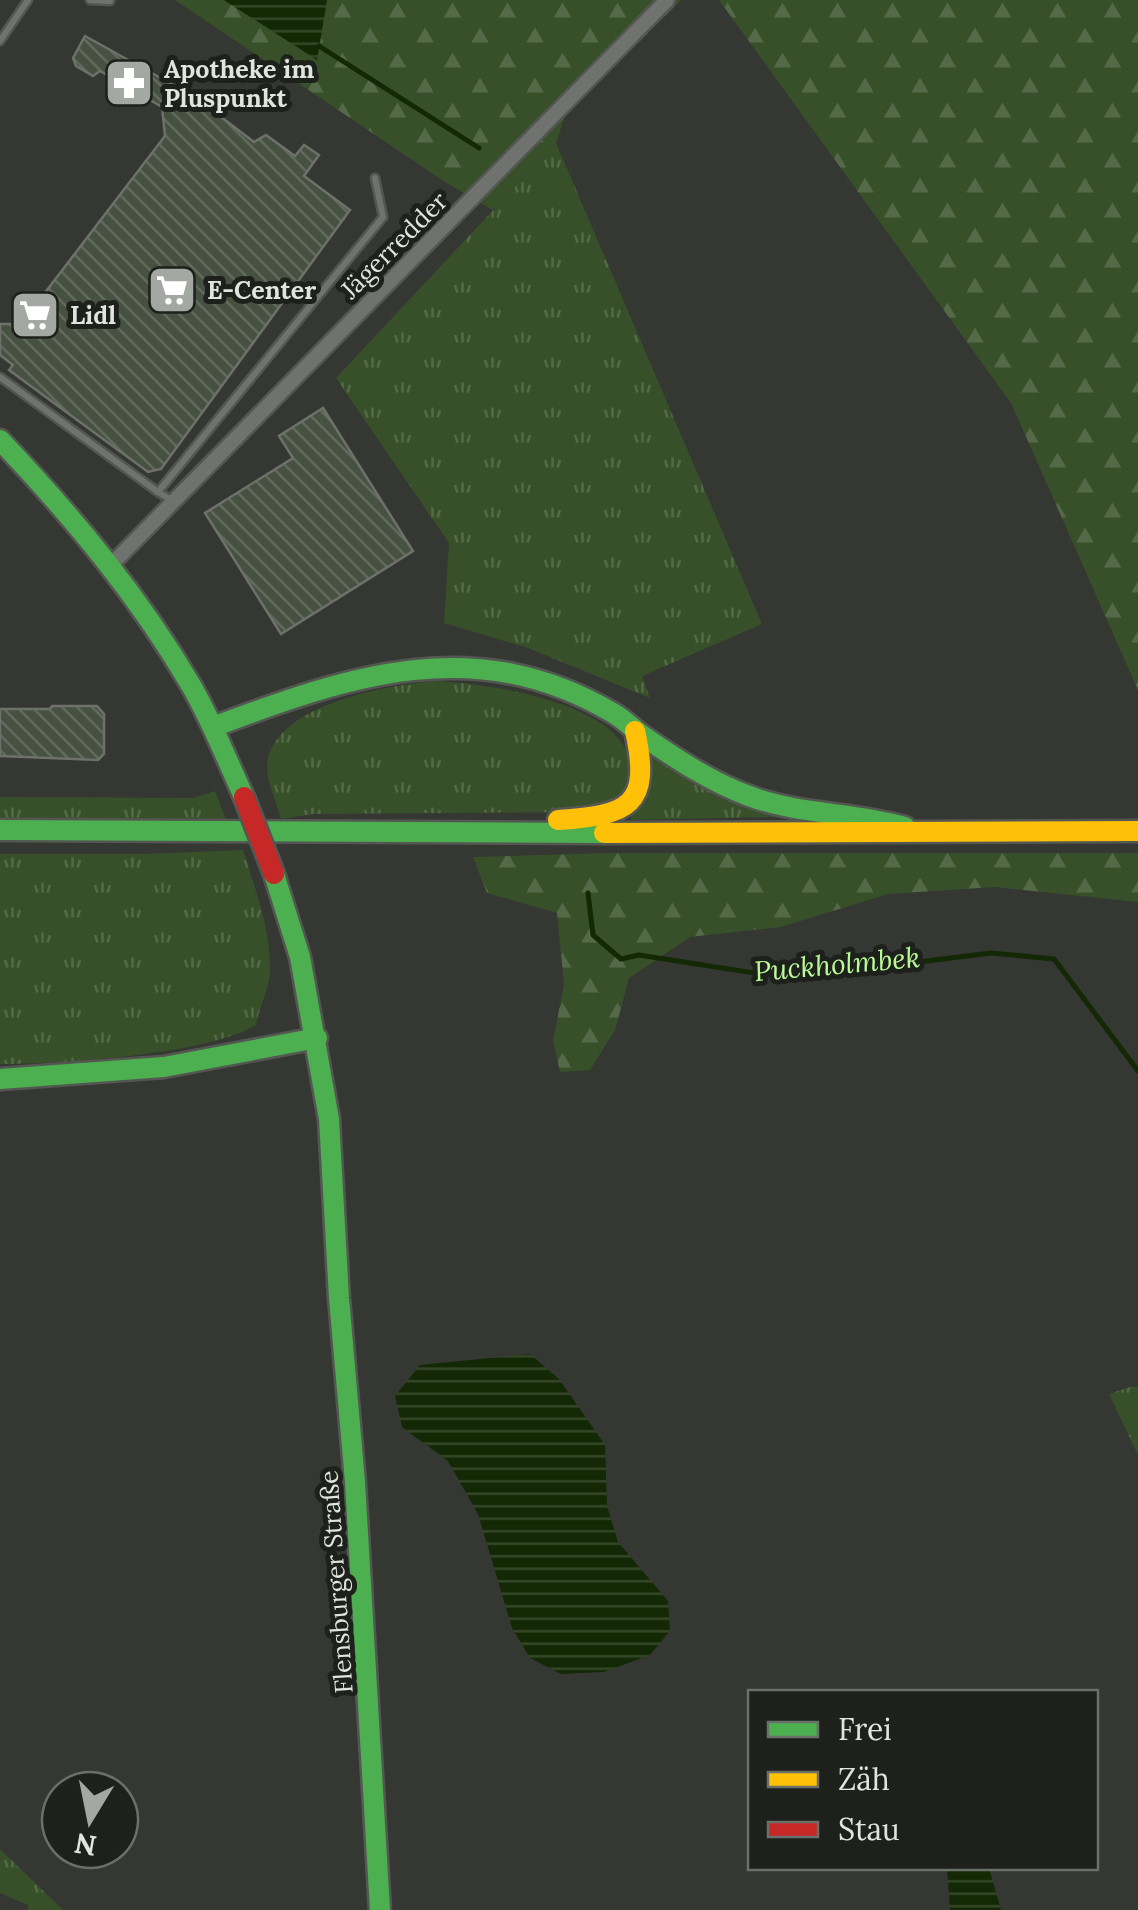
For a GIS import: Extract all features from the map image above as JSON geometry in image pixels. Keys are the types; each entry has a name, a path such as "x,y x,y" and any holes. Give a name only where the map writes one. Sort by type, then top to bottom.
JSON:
{"main road":[{"path":"0,440 112,565 192,686 213,728 337,682 410,666 463,665 516,673 582,696 748,796 796,811 881,818 919,833"},
{"name":"Flensburger Straße","path":"213,728 274,874 300,958 329,1119 380,1910"},
{"path":"475,833 500,824 604,818 625,809 641,785 643,762 635,731"},
{"path":"0,830 1138,831"},
{"path":"0,840 24,830"},
{"path":"0,1079 164,1068 317,1038"}],"street":[{"name":"Jägerredder","path":"112,565 667,0"}],"lane":[{"path":"0,41 28,0"},
{"path":"90,0 110,1"},
{"path":"158,492 383,217 375,178"},
{"path":"0,377 174,501"}],"green space":[{"path":"175,0 224,0 317,59 327,0 681,0 565,116 556,143 493,210 445,182"},
{"path":"719,0 1138,0 1138,690 1011,403"},
{"path":"556,143 762,624 642,676 650,698 528,648 444,623 449,543 336,378"},
{"path":"435,681 521,693 585,714 610,730 626,750 630,775 625,791 609,805 586,812 313,814 281,819 267,767 273,746 288,728 334,702 390,687"},
{"path":"650,751 740,802 779,817 630,820 651,774"},
{"path":"215,791 226,820 0,820 0,797 193,798"},
{"path":"243,850 270,956 269,979 256,1025 203,1044 169,1051 95,1060 0,1064 0,854"},
{"path":"610,853 1138,853 1138,902 995,887 888,894 781,927 690,937 629,978 615,1030 590,1070 560,1072 553,1041 564,984 557,913 487,893 473,857"},
{"path":"1138,1387 1138,1455 1109,1394"},
{"path":"0,1849 63,1910 28,1910 28,1905 0,1893"}],"shaded area":[{"path":"224,0 327,0 317,60"},
{"path":"530,1354 559,1379 605,1445 607,1506 618,1542 668,1601 670,1631 650,1655 604,1672 561,1674 530,1658 512,1628 478,1514 448,1461 402,1427 395,1396 420,1365"},
{"path":"947,1870 990,1870 1001,1910 950,1910"}],"building":[{"path":"85,36 195,97 254,142 266,135 295,156 304,145 319,155 304,176 350,210 161,469 148,472 9,370 13,365 0,355 0,324 21,324 165,136 162,107 100,71 93,76 76,66 73,58"},
{"path":"323,408 413,551 281,634 205,513 293,458 279,436"},
{"path":"97,706 104,714 104,754 98,760 0,756 0,709"}],"waterway":[{"path":"319,46 479,148"},
{"name":"Puckholmbek","path":"588,893 593,935 621,959 639,955 767,975 790,964 927,961 991,953 1054,959 1138,1071"}],"traffic: fast":[{"path":"0,440 78,528 150,621 199,700 244,797"},
{"path":"213,727 314,691 364,678 413,670 463,668 512,674 562,688 613,713 681,761 749,796 787,807 905,827"},
{"path":"0,830 604,833"},
{"path":"274,874 300,957 329,1119 380,1910"},
{"path":"0,1079 164,1067 317,1038"}],"traffic: slow":[{"path":"558,820 602,815 629,802 637,791 640,776 635,731"},
{"path":"604,833 1138,831"}],"traffic: jam":[{"path":"244,797 274,874"}],"place":[{"name":"Apotheke im Pluspunkt","path":"129,83"},
{"name":"E-Center","path":"172,290"},
{"name":"Lidl","path":"35,315"}]}
